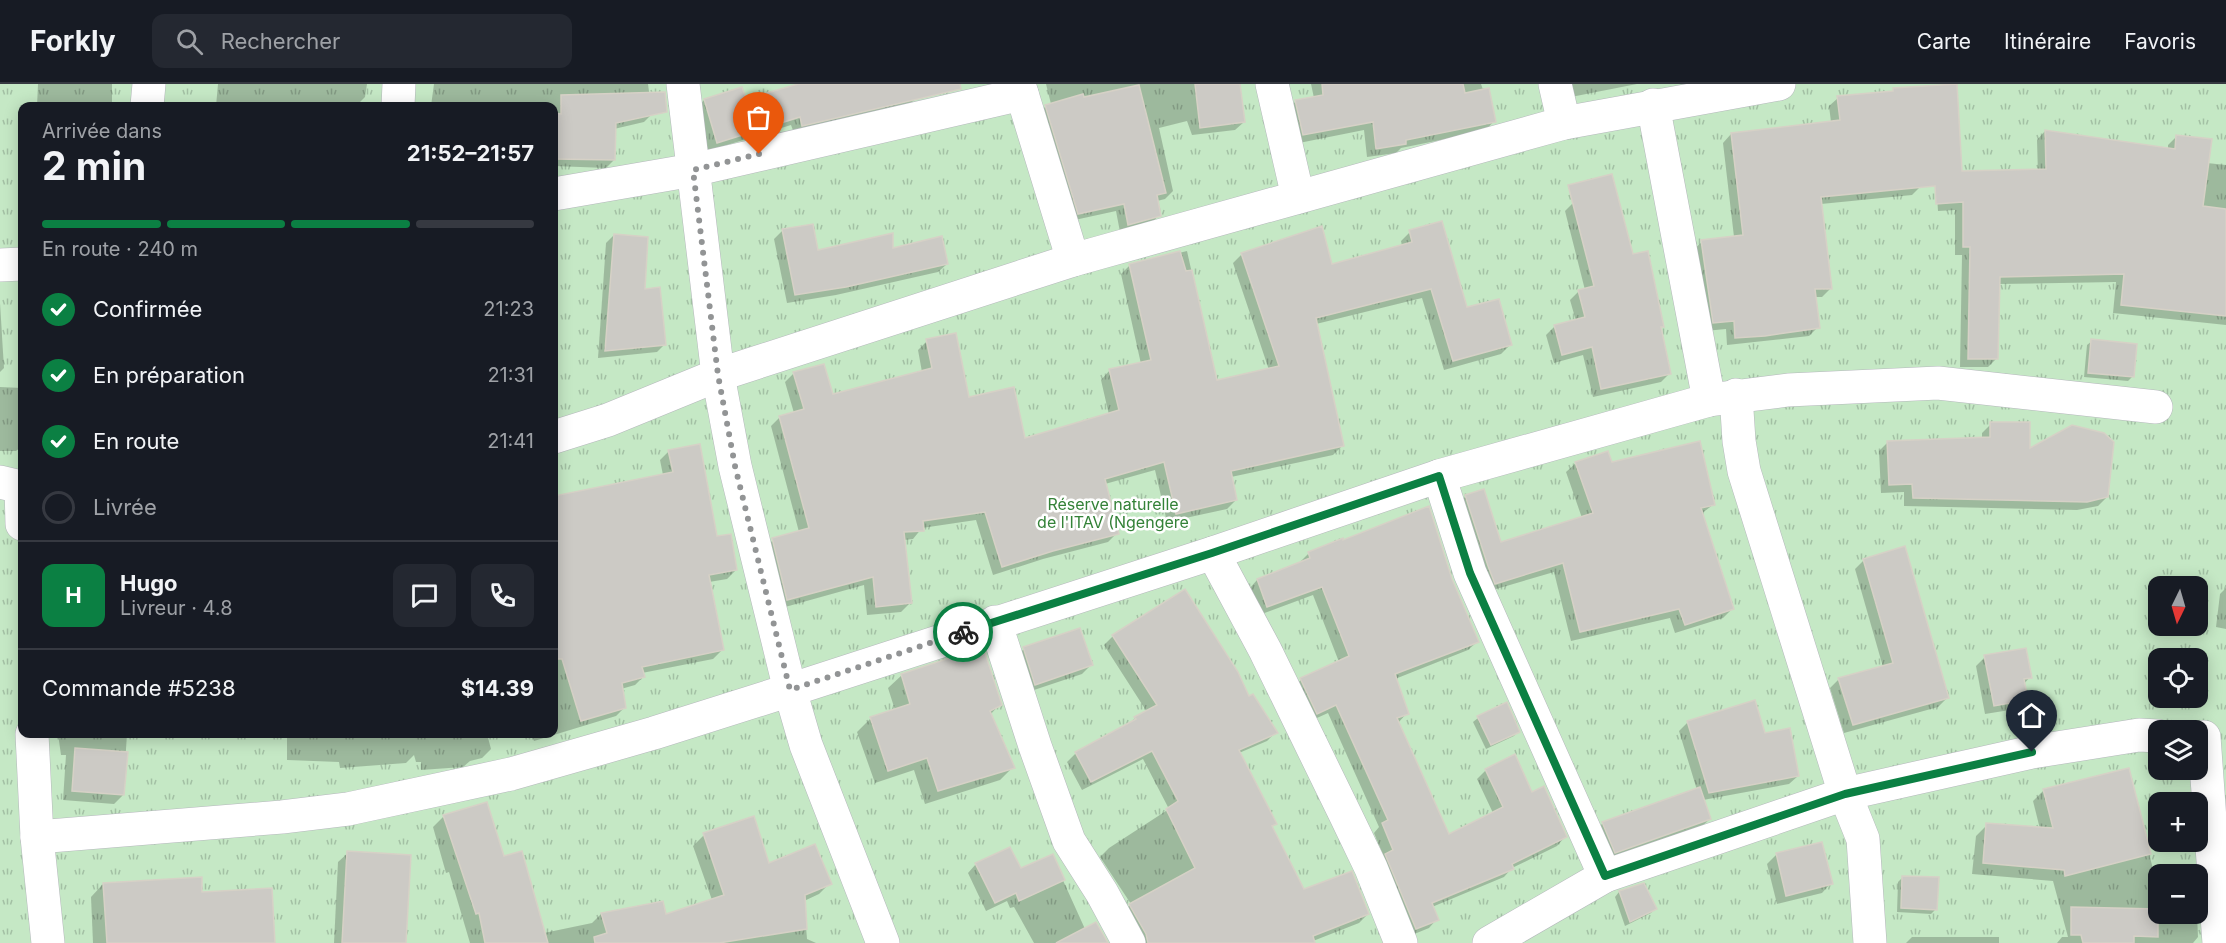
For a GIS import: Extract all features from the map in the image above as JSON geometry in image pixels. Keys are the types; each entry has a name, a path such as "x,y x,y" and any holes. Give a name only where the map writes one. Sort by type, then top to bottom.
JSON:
{"street":[{"path":"147,102 149,84"},
{"path":"398,102 399,84"},
{"path":"683,84 718,375 735,466 790,690 806,745 883,943"},
{"path":"1272,84 1298,197"},
{"path":"1554,84 1564,123"},
{"path":"558,436 608,420 718,375 1073,260 1564,123 1653,105 1779,84"},
{"path":"558,193 693,170 1020,89 1073,260"},
{"path":"1653,105 1722,397 1739,441 1744,471 1845,794 1863,839 1870,943"},
{"path":"0,265 18,264"},
{"path":"37,837 282,817 348,809 511,774 654,733 790,690 1212,553 1439,476 1722,397 1788,390 1938,383 2157,407"},
{"path":"1439,476 1470,573 1605,876"},
{"path":"14,485 18,504"},
{"path":"1212,553 1265,650 1351,826 1371,868 1401,943"},
{"path":"995,622 1069,841 1102,893 1129,943"},
{"path":"1489,943 1605,876 1845,794 2032,752 2148,735"},
{"path":"2209,737 2219,943"},
{"path":"32,738 37,837 48,943"}],"green space":[{"name":"Réserve naturelle de l'ITAV (Ngengere","path":"0,84 2226,84 2226,943 0,943"}],"building":[{"path":"798,84 960,84 961,89 802,126 800,117 717,143 704,99 742,87 746,99"},
{"path":"1195,84 1240,84 1245,122 1200,128"},
{"path":"1322,84 1463,84 1465,93 1489,88 1496,122 1406,140 1406,144 1376,149 1373,122 1303,135 1295,100 1323,95"},
{"path":"1957,84 1962,171 2046,169 2045,130 2175,149 2176,135 2212,139 2203,206 2226,209 2226,316 2121,305 2124,274 2000,277 1998,359 1968,359 1970,247 1963,247 1963,202 1936,204 1935,186 1821,197 1832,289 1815,289 1820,328 1735,338 1734,321 1713,323 1701,240 1743,235 1731,133 1840,120 1837,96 1893,91 1893,88"},
{"path":"1139,85 1166,193 1157,195 1161,216 1128,225 1124,204 1078,214 1045,105 1083,94 1084,97"},
{"path":"665,92 667,112 616,123 615,160 558,159 558,114 561,114 561,95"},
{"path":"1612,174 1633,254 1648,251 1671,374 1601,389 1592,347 1562,355 1554,325 1585,317 1578,290 1594,286 1568,185"},
{"path":"1442,221 1467,307 1499,299 1512,345 1453,361 1431,289 1316,318 1344,446 1231,471 1237,500 1176,514 1164,462 1105,479 1119,534 1002,567 985,512 923,521 924,531 904,532 912,603 876,607 873,577 787,600 772,538 809,528 779,416 804,409 793,372 824,364 833,394 932,368 926,339 956,333 969,397 1014,387 1025,438 1119,410 1109,369 1151,360 1129,264 1180,251 1186,271 1192,270 1217,380 1279,366 1241,253 1322,226 1332,264 1412,242 1409,230"},
{"path":"813,224 818,250 893,233 893,248 942,236 948,264 846,287 795,295 782,229"},
{"path":"614,234 648,237 645,289 660,287 666,345 605,351"},
{"path":"2091,339 2137,344 2134,377 2088,373"},
{"path":"1990,422 2030,422 2030,448 2072,425 2104,433 2114,442 2108,497 2087,502 1913,498 1912,484 1889,485 1887,441 1990,437"},
{"path":"1700,441 1715,505 1701,508 1734,609 1685,625 1679,609 1580,632 1563,563 1495,584 1465,495 1484,489 1501,542 1593,513 1575,462 1608,451 1612,462"},
{"path":"700,444 717,536 731,534 737,570 709,575 724,650 642,667 645,677 622,683 626,708 581,721 562,659 558,659 558,495 673,472 668,450"},
{"path":"1429,506 1452,579 1479,642 1395,674 1409,714 1397,718 1449,834 1503,807 1485,769 1515,754 1532,792 1544,786 1567,837 1512,864 1514,869 1432,903 1439,920 1416,929 1385,854 1393,850 1382,823 1388,820 1336,705 1317,714 1300,678 1349,656 1322,587 1267,607 1257,579 1310,558 1308,552"},
{"path":"1905,546 1949,698 1853,725 1838,678 1893,663 1863,559"},
{"path":"1185,589 1238,672 1249,696 1253,694 1278,733 1239,750 1277,824 1272,826 1304,889 1352,871 1369,914 1313,936 1315,943 1148,943 1146,934 1129,904 1195,868 1166,809 1178,801 1152,751 1091,782 1075,752 1157,705 1112,635"},
{"path":"1080,628 1093,665 1035,685 1023,647"},
{"path":"983,647 1002,705 990,711 1015,768 938,791 927,758 888,771 870,717 910,704 901,674"},
{"path":"2026,648 2032,678 2024,679 2028,700 1994,706 1984,655"},
{"path":"1755,700 1765,733 1790,728 1799,776 1709,793 1687,721"},
{"path":"1507,702 1520,732 1491,745 1477,716"},
{"path":"75,748 128,752 124,795 72,791"},
{"path":"2129,768 2148,842 2148,852 2151,854 2065,876 2064,870 1983,863 1986,823 2053,828 2043,789"},
{"path":"1700,787 1711,819 1615,853 1602,822"},
{"path":"487,802 504,856 522,851 548,943 485,943 479,913 476,914 443,815"},
{"path":"754,816 769,863 815,844 832,884 805,895 807,929 719,943 595,943 594,937 607,933 601,913 663,901 666,914 724,895 703,833"},
{"path":"1822,842 1833,884 1786,896 1776,853"},
{"path":"1010,847 1021,868 1053,854 1065,880 1019,901 1016,893 995,903 975,863"},
{"path":"347,851 411,855 406,943 342,943"},
{"path":"1902,876 1939,877 1937,910 1901,908"},
{"path":"202,877 202,892 272,888 275,943 107,943 103,883"},
{"path":"1644,883 1657,909 1630,922 1619,891"},
{"path":"2071,907 2148,909 2148,924 2158,924 2158,937 2134,936 2134,943 2083,943 2081,935 2071,935"},
{"path":"1096,922 1108,943 1056,943"}],"way so far":[{"path":"759,154 693,170 718,375 735,466 790,690 963,632"}],"route":[{"path":"963,632 1212,553 1439,476 1470,573 1605,876 1845,794 2032,752"}]}
